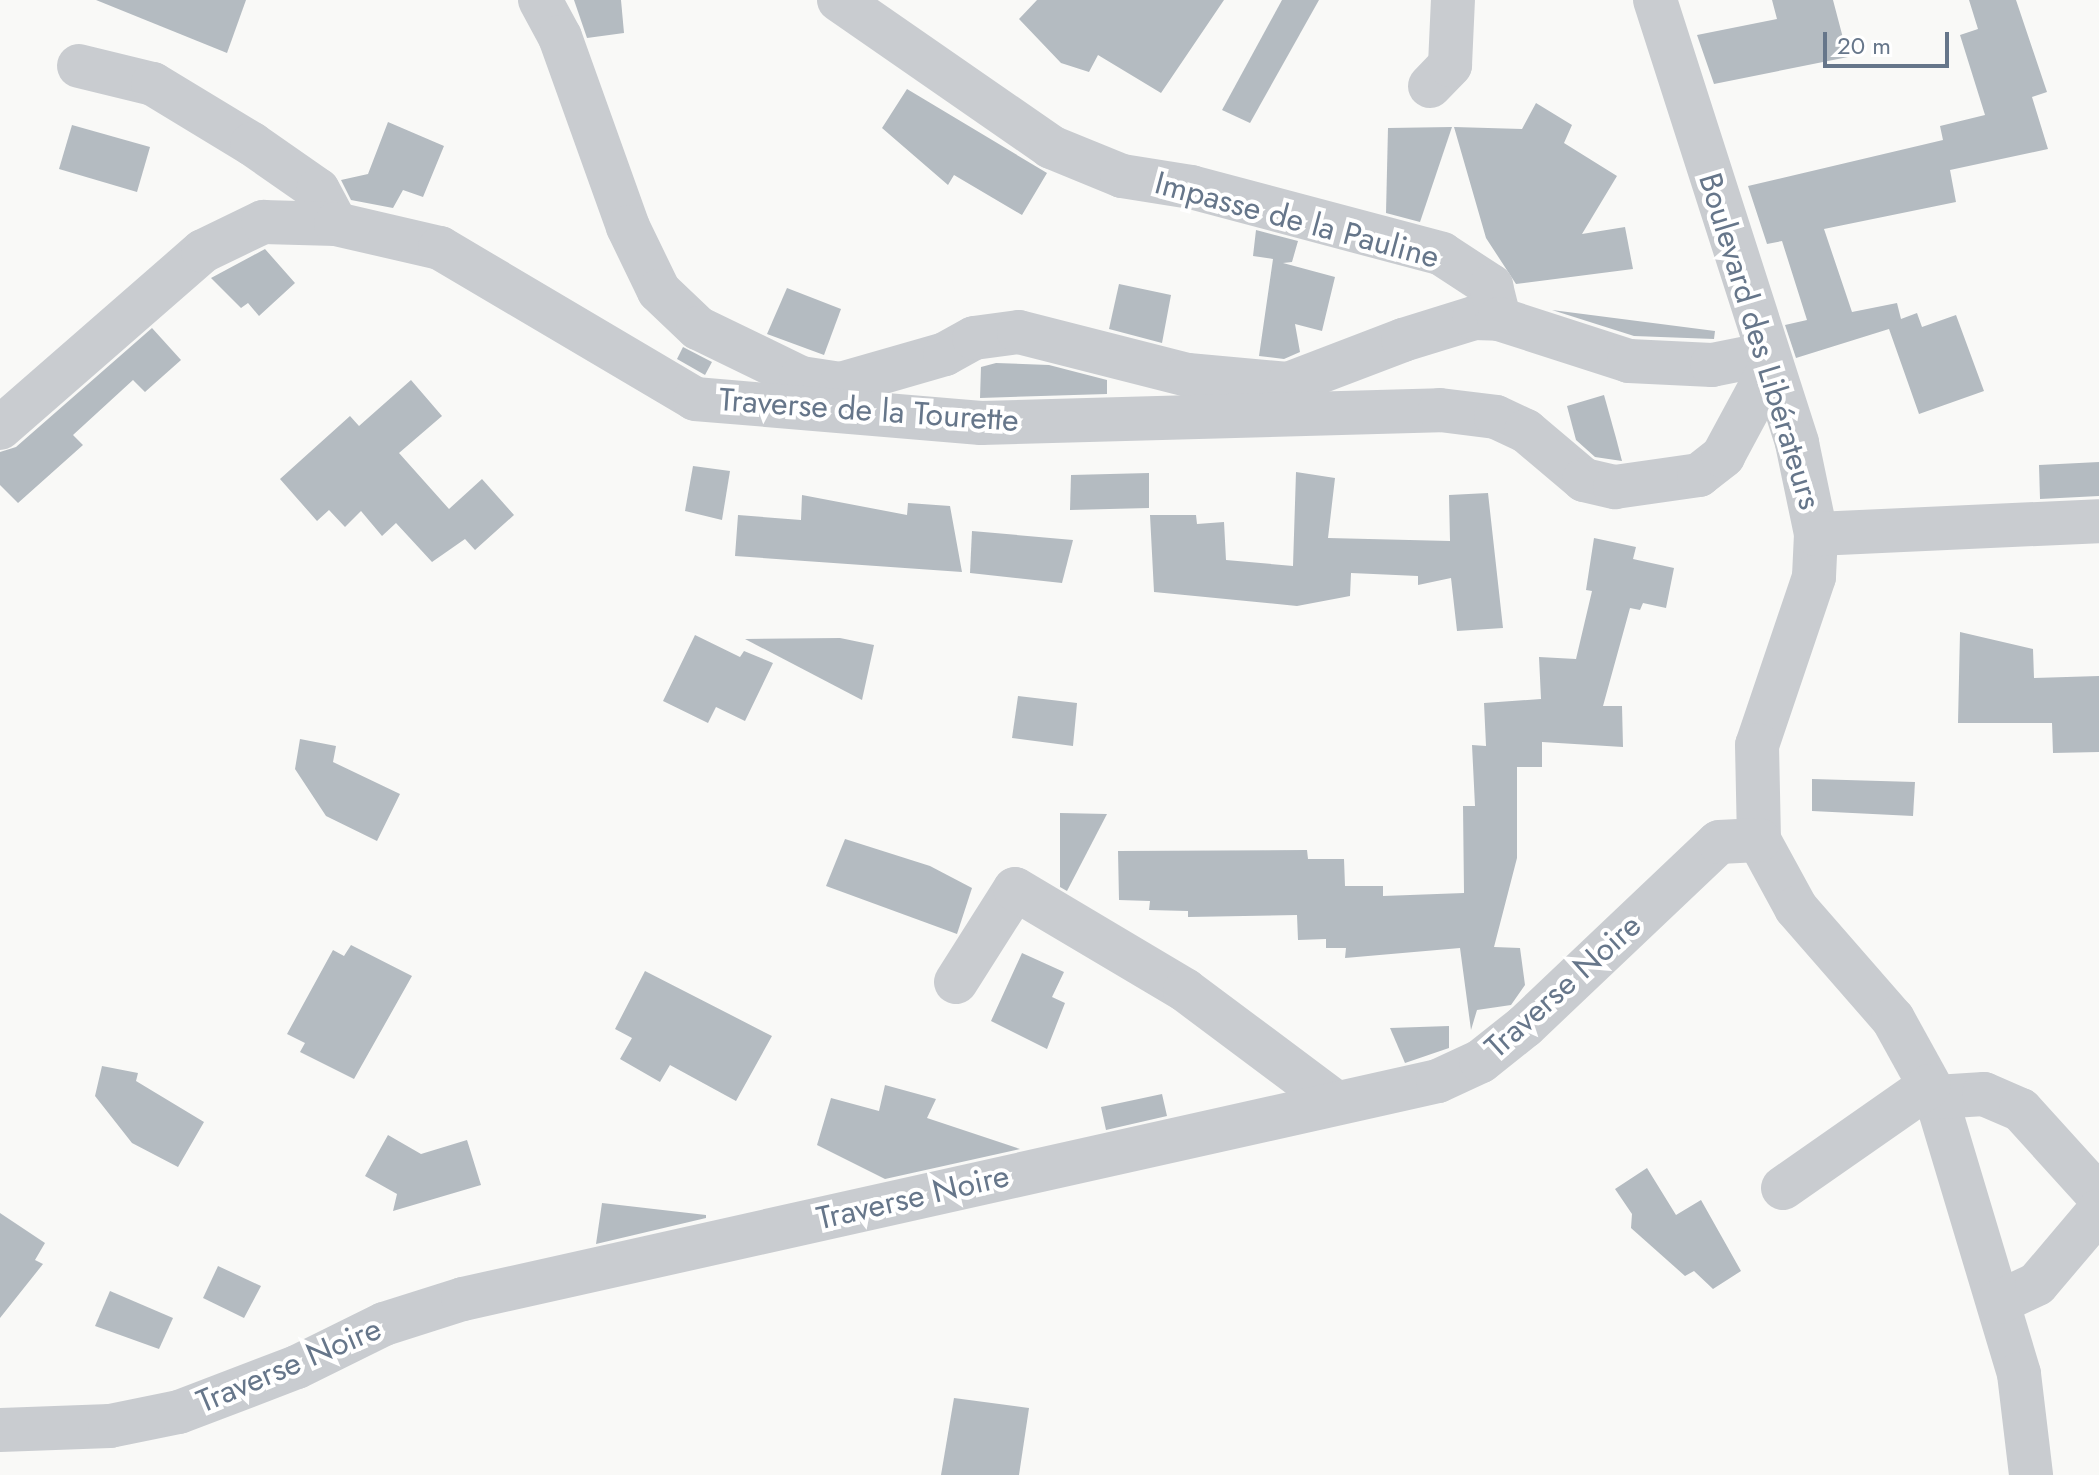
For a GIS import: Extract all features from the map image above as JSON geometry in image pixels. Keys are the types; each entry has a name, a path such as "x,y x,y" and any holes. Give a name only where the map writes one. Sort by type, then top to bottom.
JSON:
{"street":[{"path":"540,0 560,37 628,227 659,291 698,328 801,378 841,384 945,354 974,338 1019,332 1188,375 1288,384 1403,340 1474,318 1499,319 1629,361 1712,365 1769,360"},
{"name":"Impasse de la Pauline","path":"839,0 1051,147 1122,176 1191,187 1442,254 1491,286 1499,319"},
{"path":"1430,86 1450,65 1453,0"},
{"name":"Boulevard des Libérateurs","path":"1655,0 1769,360 1816,534 1814,577 1757,745 1759,840 1796,908 1893,1019 1933,1092 2019,1374 2031,1475"},
{"path":"79,66 153,84 252,144 318,190 336,224"},
{"name":"Traverse de la Tourette","path":"0,428 203,251 263,222 336,224 440,248 695,399 981,423 1440,410 1496,417 1526,431 1584,480 1615,487 1699,475 1723,456 1769,360"},
{"path":"1816,534 2099,521"},
{"name":"Traverse Noire","path":"0,1430 110,1426 179,1412 297,1367 384,1324 463,1299 1332,1100 1438,1081 1481,1061 1719,842 1759,840"},
{"path":"956,982 1015,889 1185,990 1332,1100"},
{"path":"1783,1188 1933,1092 1984,1094 2021,1110 2099,1196"},
{"path":"1999,1302 2037,1284 2099,1211"}],"building":[{"path":"96,0 246,0 227,53"},
{"path":"574,0 621,0 624,33 587,38"},
{"path":"1037,0 1224,0 1161,93 1098,55 1089,72 1061,63 1019,19"},
{"path":"1282,0 1319,0 1250,123 1222,110"},
{"path":"1772,0 1833,0 1848,57 1714,84 1697,35 1777,19"},
{"path":"1969,0 2016,0 2047,92 2032,97 2048,149 1950,170 1956,202 1824,229 1852,312 1897,303 1901,319 1917,313 1922,327 1956,315 1984,391 1919,414 1889,329 1796,358 1785,325 1807,320 1782,241 1767,244 1748,186 1943,140 1940,126 1985,115 1960,35 1978,29"},
{"path":"907,89 1047,173 1022,215 954,175 948,185 882,128"},
{"path":"1536,103 1572,125 1564,143 1617,176 1582,234 1625,227 1633,269 1516,284 1486,238 1454,127 1522,129"},
{"path":"388,122 444,146 423,197 403,190 393,208 351,200 341,180 368,174"},
{"path":"72,125 150,147 137,192 59,169"},
{"path":"1452,127 1420,222 1386,213 1388,128"},
{"path":"1256,230 1298,241 1292,262 1283,263 1335,277 1322,331 1295,324 1300,352 1284,359 1259,356 1273,259 1253,256"},
{"path":"265,249 295,283 259,316 248,303 241,308 211,278"},
{"path":"1119,284 1171,295 1162,343 1109,329"},
{"path":"787,288 841,309 824,355 767,334"},
{"path":"1552,310 1715,331 1714,339 1634,336"},
{"path":"152,328 181,360 145,392 133,380 73,435 83,445 18,503 0,485 0,452 16,447"},
{"path":"683,347 712,362 705,375 677,359"},
{"path":"996,363 1049,365 1107,380 1107,394 980,398 981,367"},
{"path":"411,380 442,416 399,453 449,509 482,479 514,515 475,550 465,539 432,562 396,523 382,536 361,511 345,527 329,510 317,521 280,479 350,416 359,426"},
{"path":"1604,395 1622,461 1595,457 1576,440 1567,406"},
{"path":"2099,462 2099,496 2040,499 2039,465"},
{"path":"693,466 730,471 722,520 685,511"},
{"path":"1296,472 1335,478 1328,538 1450,541 1449,495 1488,493 1503,628 1457,631 1451,578 1418,585 1418,576 1351,573 1350,596 1297,606 1154,592 1150,515 1196,515 1197,524 1224,522 1226,560 1293,566"},
{"path":"1149,473 1149,508 1070,510 1071,475"},
{"path":"802,495 907,515 908,503 950,506 962,572 735,556 738,515 801,520"},
{"path":"972,531 1073,540 1062,583 970,573"},
{"path":"1594,538 1636,547 1633,559 1674,568 1666,608 1643,603 1640,610 1630,608 1603,706 1622,706 1623,747 1542,742 1542,767 1517,767 1517,858 1494,947 1520,948 1525,985 1511,1005 1477,1010 1471,1030 1460,948 1345,958 1346,948 1326,948 1326,939 1298,940 1297,915 1188,917 1188,911 1149,910 1150,901 1119,900 1118,851 1307,850 1308,859 1344,859 1345,886 1383,886 1383,896 1464,893 1463,806 1475,806 1472,745 1486,746 1484,703 1541,699 1539,657 1576,659 1592,591 1586,590"},
{"path":"1960,632 2033,649 2034,678 2099,676 2099,752 2053,753 2052,723 1958,723"},
{"path":"695,635 740,657 744,651 773,663 745,721 716,707 708,723 663,701"},
{"path":"840,638 874,645 862,700 745,639"},
{"path":"1018,696 1077,703 1073,746 1012,738"},
{"path":"300,739 336,746 333,762 400,794 377,841 326,816 295,769"},
{"path":"1812,779 1915,782 1913,816 1812,811"},
{"path":"1060,813 1107,814 1067,891 1060,887"},
{"path":"845,839 930,866 972,888 957,934 826,886"},
{"path":"351,945 412,976 354,1079 300,1052 305,1043 287,1034 333,950 344,956"},
{"path":"1022,953 1064,972 1052,997 1065,1003 1047,1049 991,1021"},
{"path":"645,971 772,1036 736,1101 670,1065 660,1082 620,1059 632,1038 615,1029"},
{"path":"1449,1026 1449,1048 1405,1063 1390,1028"},
{"path":"102,1066 138,1073 136,1081 204,1122 178,1167 132,1143 95,1096"},
{"path":"885,1085 936,1099 927,1118 1020,1149 885,1179 817,1145 831,1098 879,1111"},
{"path":"1162,1094 1167,1116 1106,1130 1101,1107"},
{"path":"388,1135 421,1154 467,1140 481,1185 393,1211 397,1194 365,1176"},
{"path":"1647,1168 1676,1215 1701,1200 1741,1271 1713,1289 1694,1271 1685,1276 1631,1228 1632,1214 1615,1189"},
{"path":"602,1203 706,1215 706,1218 596,1244"},
{"path":"0,1213 45,1243 35,1260 43,1264 0,1318"},
{"path":"218,1266 261,1286 244,1318 203,1298"},
{"path":"110,1291 173,1318 159,1349 95,1326"},
{"path":"954,1398 1029,1408 1019,1475 941,1475"}]}
